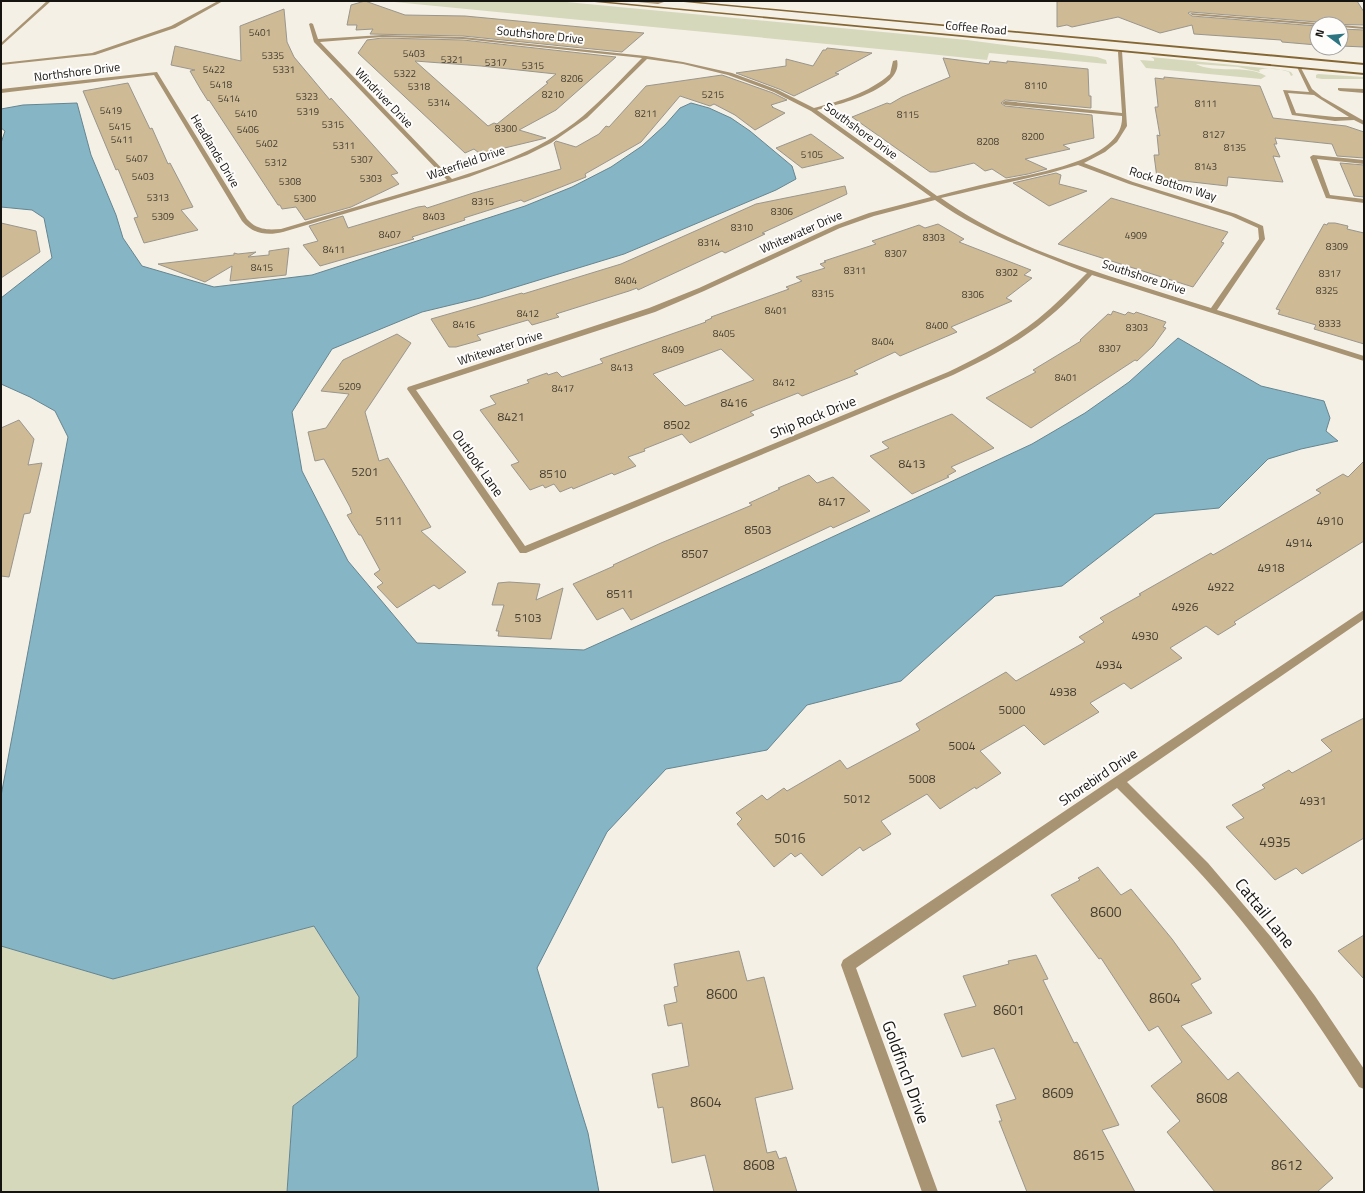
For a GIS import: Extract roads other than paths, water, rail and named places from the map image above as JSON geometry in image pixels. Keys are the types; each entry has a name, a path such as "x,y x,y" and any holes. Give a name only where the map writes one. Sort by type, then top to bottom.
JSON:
{"main road":[{"name":"Coffee Road","path":"586,1 1364,74"},
{"name":"Coffee Road","path":"675,1 1364,64"},
{"path":"1299,68 1303,65 1316,65 1364,69"}],"street":[{"path":"1,46 49,1"},
{"path":"1,64 93,54 173,27 221,1"},
{"path":"629,1 658,3 665,1"},
{"path":"1192,14 1309,23"},
{"name":"Windriver Drive","path":"310,24 316,41 450,181"},
{"path":"1349,27 1364,28"},
{"name":"Southshore Drive","path":"316,41 382,36 437,36 646,57 683,63 736,76 776,91 813,110 936,198 976,224 1015,243 1091,272 1364,359"},
{"name":"Whitewater Drive","path":"411,389 688,296 827,230 856,219 1078,163 1104,150 1115,142 1122,133 1125,122 1120,52"},
{"name":"Waterfield Drive","path":"262,232 281,231 450,181 498,165 525,154 568,130 585,117 646,57"},
{"path":"813,110 838,102 874,87 890,77 895,69 895,60"},
{"path":"1299,68 1310,90 1337,108 1364,123"},
{"name":"Northshore Drive","path":"1,92 155,73"},
{"name":"Headlands Drive","path":"155,73 244,220 250,228 262,232"},
{"path":"1340,88 1364,91"},
{"path":"1315,94 1285,91 1294,114 1335,118 1356,118"},
{"path":"1005,103 1124,115"},
{"path":"1364,162 1312,157 1328,197 1364,201"},
{"name":"Rock Bottom Way","path":"1078,163 1115,178 1242,217 1261,227 1262,239 1214,311"},
{"name":"Ship Rock Drive","path":"523,551 937,380 1013,340 1040,321 1068,297 1091,272"},
{"name":"Outlook Lane","path":"411,389 523,551"},
{"name":"Shorebird Drive","path":"848,965 1364,614"},
{"name":"Cattail Lane","path":"1118,781 1191,852 1251,921 1312,1002 1364,1082"},
{"name":"Goldfinch Drive","path":"848,965 930,1192"}],"water":[{"path":"77,103 91,155 116,215 123,238 142,266 214,287 312,275 525,206 572,187 611,167 642,146 665,125 680,108 691,103 709,108 731,118 750,131 792,166 796,179 776,190 624,254 480,298 422,312 332,349 292,412 302,471 348,561 417,643 584,650 757,572 1032,444 1085,413 1129,382 1178,338 1261,386 1324,401 1330,418 1326,431 1338,441 1301,449 1268,459 1219,508 1155,514 1062,586 995,596 901,681 807,705 767,750 666,769 607,832 537,968 588,1133 599,1192 287,1192 293,1106 357,1057 359,997 314,926 113,979 1,946 1,796 68,437 55,411 30,397 1,384 1,298 52,258 44,218 32,210 1,207 1,143 5,131 1,128 1,109 23,105"}]}
